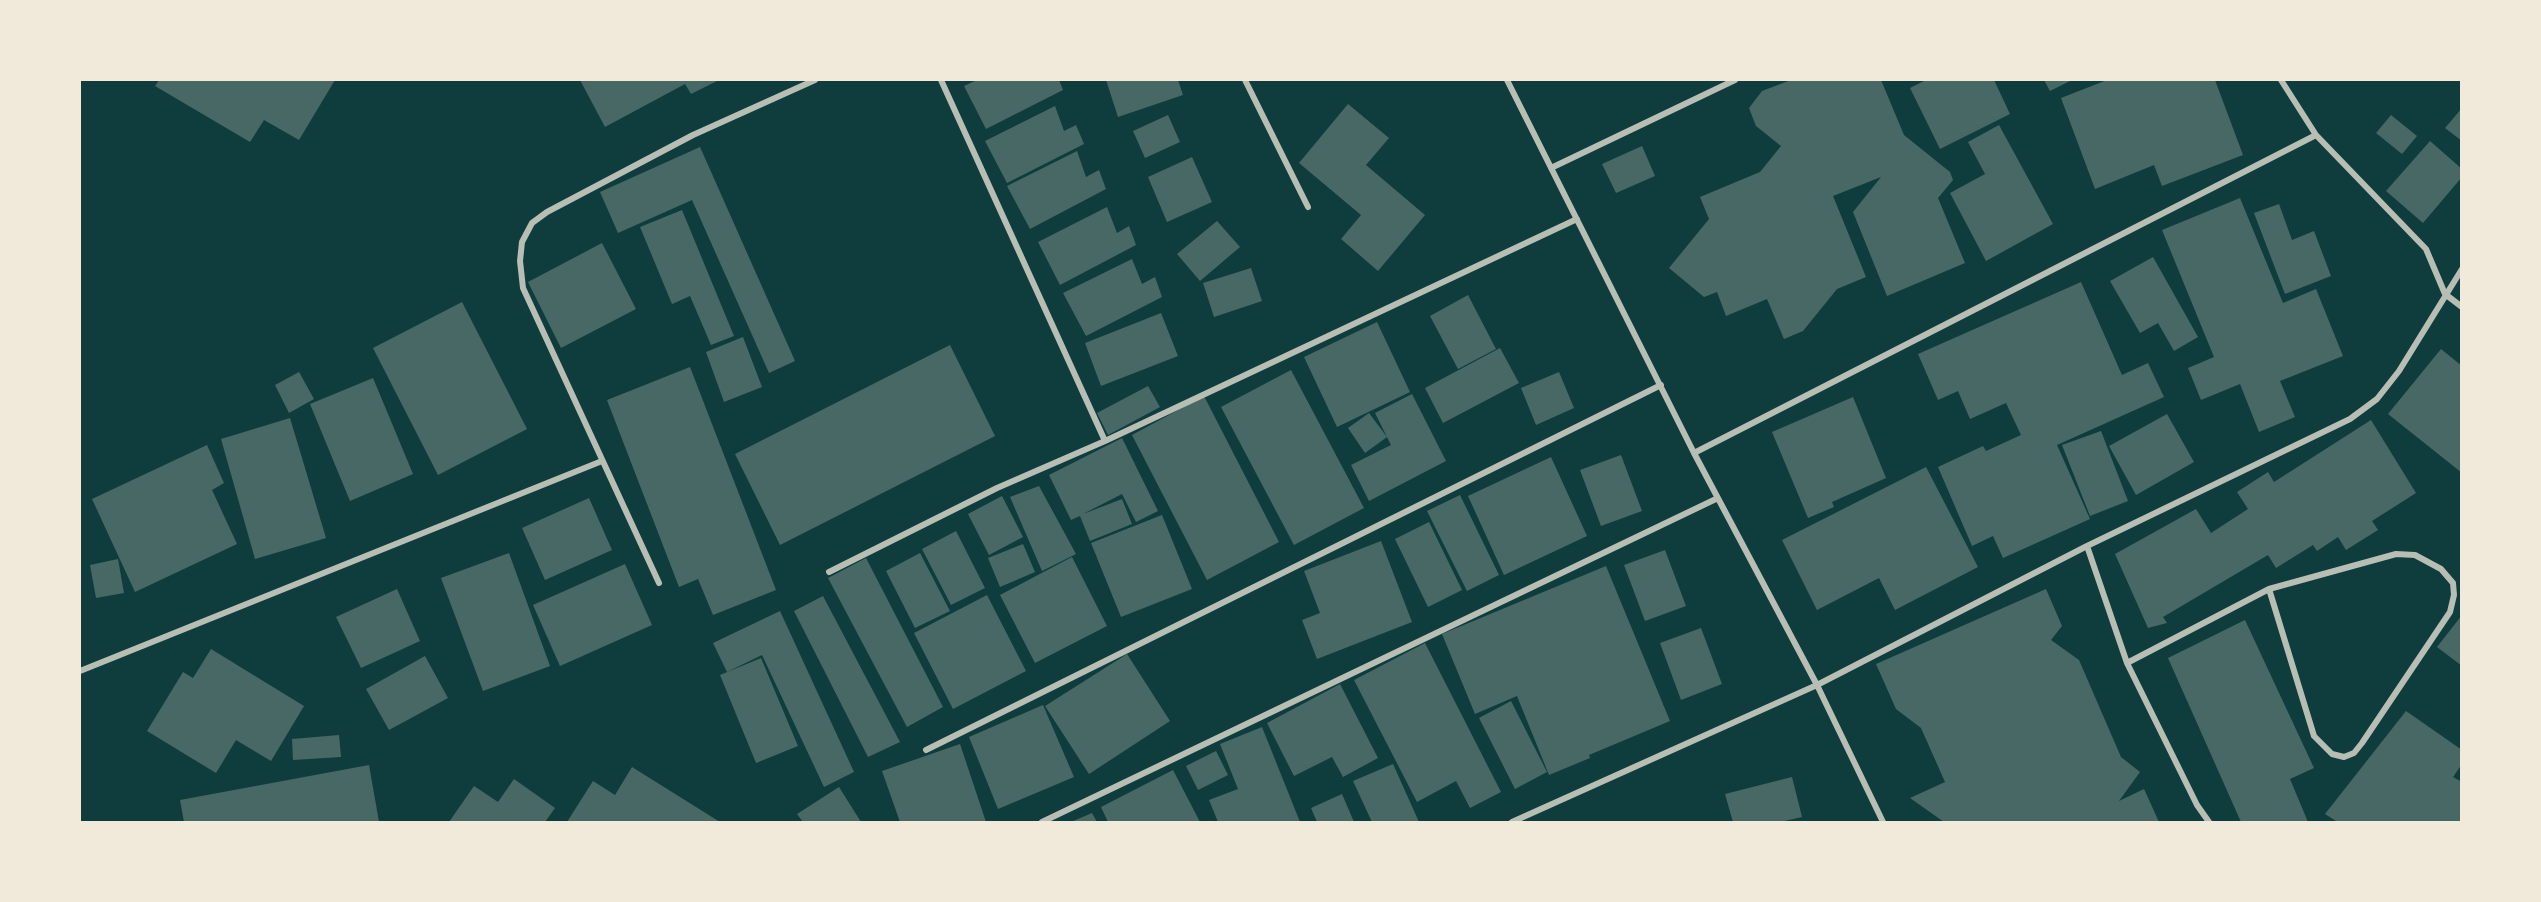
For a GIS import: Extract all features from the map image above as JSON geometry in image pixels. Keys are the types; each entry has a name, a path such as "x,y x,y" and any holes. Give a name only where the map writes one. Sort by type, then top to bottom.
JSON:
{"street":[{"path":"659,583 523,288 520,261 522,242 532,223 547,212 693,135 815,80"},
{"path":"941,80 1105,441"},
{"path":"1245,80 1308,207"},
{"path":"1507,80 1694,453 1817,685 1883,822"},
{"path":"1551,168 1735,80"},
{"path":"2281,80 2316,135 2426,249 2445,294 2462,308"},
{"path":"1694,453 2316,135"},
{"path":"829,572 997,488 1105,441 1577,219"},
{"path":"1512,822 1817,685 2087,546 2350,419 2377,399 2399,371 2462,269"},
{"path":"926,750 1661,385"},
{"path":"80,671 602,461"},
{"path":"1042,822 1718,498"},
{"path":"2087,546 2127,663 2197,805 2209,822"},
{"path":"2127,663 2269,589 2396,554 2415,555 2441,569 2452,583 2454,595 2450,612 2362,743 2354,753 2344,757 2332,754 2314,736 2269,589"}],"building":[{"path":"159,80 335,80 299,140 264,120 250,142 155,86"},
{"path":"580,80 719,80 691,94 685,84 605,127"},
{"path":"977,80 1059,80 1063,90 986,129 964,86"},
{"path":"1106,80 1178,80 1183,95 1118,117"},
{"path":"1791,80 1881,80 1904,135 1950,172 1953,180 1938,198 1965,263 1887,296 1853,212 1881,177 1833,196 1866,277 1837,289 1803,331 1784,339 1767,299 1726,316 1717,292 1704,297 1669,268 1709,219 1700,197 1760,172 1781,146 1756,126 1749,108 1762,91"},
{"path":"1926,80 1994,80 2010,114 1940,149 1910,88"},
{"path":"2044,80 2072,80 2050,91"},
{"path":"2107,80 2215,80 2243,155 2162,186 2154,165 2095,189 2061,98"},
{"path":"1348,104 1389,138 1366,165 1425,215 1378,271 1341,239 1361,215 1299,163"},
{"path":"1055,106 1064,131 1076,125 1084,144 1007,183 985,141"},
{"path":"2462,108 2462,141 2445,128"},
{"path":"1168,115 1180,142 1145,158 1133,131"},
{"path":"2391,115 2417,136 2402,154 2376,133"},
{"path":"1999,125 2053,224 1986,261 1950,193 1985,174 1968,142"},
{"path":"2430,141 2462,169 2462,177 2423,223 2386,191"},
{"path":"1642,146 1655,176 1616,193 1602,164"},
{"path":"700,147 795,361 769,373 692,200 618,233 600,192"},
{"path":"1077,151 1086,177 1099,170 1106,189 1030,229 1007,186"},
{"path":"1192,157 1212,202 1167,222 1148,177"},
{"path":"2240,198 2283,303 2316,289 2343,356 2280,381 2295,417 2259,432 2240,384 2201,400 2188,368 2214,357 2162,230"},
{"path":"2279,204 2292,240 2314,231 2331,276 2285,294 2254,213"},
{"path":"1107,207 1117,233 1129,226 1136,245 1060,285 1038,242"},
{"path":"682,210 734,336 711,345 690,296 672,304 640,227"},
{"path":"1217,221 1240,247 1200,281 1177,254"},
{"path":"602,243 636,309 561,348 528,282"},
{"path":"2153,257 2198,337 2174,351 2158,323 2140,333 2110,281"},
{"path":"1132,259 1142,284 1155,277 1162,297 1086,336 1063,293"},
{"path":"1251,268 1262,301 1214,317 1203,283"},
{"path":"2081,282 2122,375 2148,363 2164,397 2057,445 2090,519 2003,558 1993,536 1972,546 1938,467 1983,446 1986,451 2021,435 2006,403 1970,419 1958,391 1938,400 1918,354"},
{"path":"1468,295 1496,349 1458,369 1430,316"},
{"path":"462,302 527,429 438,475 373,348"},
{"path":"1161,313 1178,356 1101,386 1085,343"},
{"path":"1377,322 1410,392 1337,427 1304,357"},
{"path":"743,337 762,387 724,402 706,352"},
{"path":"950,345 995,436 780,545 735,454"},
{"path":"1500,348 1519,383 1443,423 1425,388"},
{"path":"2441,349 2462,366 2462,473 2388,414"},
{"path":"690,367 776,590 713,615 698,579 679,587 607,400"},
{"path":"1291,370 1364,508 1294,545 1221,407"},
{"path":"299,372 314,399 289,413 275,385"},
{"path":"1559,372 1574,408 1536,425 1521,388"},
{"path":"373,378 413,474 350,501 310,404"},
{"path":"1148,386 1160,407 1108,435 1097,413"},
{"path":"1412,394 1446,461 1369,501 1351,465 1391,445 1375,413"},
{"path":"1204,396 1279,542 1207,580 1132,435"},
{"path":"1853,397 1886,478 1832,502 1834,507 1808,518 1772,432"},
{"path":"1369,413 1387,437 1365,453 1348,428"},
{"path":"2167,414 2194,462 2136,495 2109,446"},
{"path":"290,418 326,538 255,559 221,439"},
{"path":"2371,420 2416,493 2372,521 2378,530 2346,550 2338,537 2317,551 2313,545 2276,568 2268,555 2163,617 2167,623 2148,628 2115,554 2196,509 2211,533 2248,509 2237,492 2268,472 2274,482"},
{"path":"2101,431 2128,501 2090,516 2062,445"},
{"path":"1122,438 1158,511 1136,522 1122,494 1083,514 1122,499 1132,524 1090,541 1080,516 1071,520 1049,475"},
{"path":"207,445 224,483 212,490 237,544 135,592 92,499"},
{"path":"1621,455 1642,511 1601,526 1580,470"},
{"path":"1551,457 1587,536 1504,575 1468,496"},
{"path":"1926,467 1978,567 1895,610 1879,578 1817,610 1782,540"},
{"path":"1039,486 1076,554 1042,571 1010,497"},
{"path":"1460,495 1499,575 1467,591 1427,511"},
{"path":"1002,496 1023,537 989,555 968,514"},
{"path":"589,498 612,550 545,580 522,528"},
{"path":"1162,515 1192,589 1121,617 1091,543"},
{"path":"1429,522 1462,590 1428,607 1395,539"},
{"path":"956,531 985,588 951,605 922,549"},
{"path":"1381,541 1412,622 1317,659 1302,620 1320,613 1304,571"},
{"path":"1023,544 1035,572 1000,587 988,558"},
{"path":"1665,550 1686,606 1645,621 1624,565"},
{"path":"509,553 550,666 483,691 441,578"},
{"path":"920,553 950,611 915,628 886,571"},
{"path":"1072,557 1107,626 1035,663 1000,595"},
{"path":"866,558 943,707 907,727 828,578"},
{"path":"118,559 124,593 96,598 90,565"},
{"path":"625,564 652,625 560,666 533,605"},
{"path":"1606,566 1670,721 1589,755 1590,758 1549,775 1517,696 1475,714 1442,634"},
{"path":"397,589 420,641 361,668 336,617"},
{"path":"2046,589 2062,626 2051,640 2079,660 2121,757 2140,772 2119,801 2144,789 2159,822 1944,822 1910,798 1945,782 1921,728 1896,709 1876,664"},
{"path":"987,595 1026,671 953,709 914,633"},
{"path":"823,596 900,742 868,757 794,611"},
{"path":"780,611 854,772 824,787 762,655 727,672 713,643"},
{"path":"2462,615 2462,666 2437,647"},
{"path":"2245,620 2314,768 2290,779 2308,822 2241,822 2168,658"},
{"path":"1701,628 1722,684 1681,700 1660,643"},
{"path":"1425,643 1501,792 1470,808 1456,781 1417,802 1354,680"},
{"path":"211,649 304,706 271,761 236,740 216,773 147,731 183,672 193,678"},
{"path":"1127,654 1170,721 1089,774 1045,706"},
{"path":"425,656 448,698 389,730 366,689"},
{"path":"761,658 798,746 756,763 720,675"},
{"path":"1340,684 1378,758 1343,777 1332,757 1294,776 1267,723"},
{"path":"1511,701 1547,772 1515,789 1479,718"},
{"path":"1043,705 1074,777 998,809 969,737"},
{"path":"2406,711 2462,750 2462,764 2453,777 2462,782 2462,822 2335,822 2325,814"},
{"path":"1262,727 1300,822 1218,822 1209,800 1238,789 1220,744"},
{"path":"339,735 341,757 293,760 292,739"},
{"path":"960,744 986,822 900,822 882,771"},
{"path":"1216,751 1228,775 1198,790 1186,766"},
{"path":"1393,764 1419,822 1372,822 1353,781"},
{"path":"369,765 379,822 184,822 180,800"},
{"path":"632,767 720,822 567,822 593,781 615,795"},
{"path":"1173,770 1200,822 1108,822 1101,807"},
{"path":"1792,777 1802,817 1780,822 1733,822 1725,794"},
{"path":"514,779 555,808 545,822 449,822 474,786 498,802"},
{"path":"839,787 861,822 803,822 797,814"},
{"path":"1342,794 1354,822 1317,822 1311,808"},
{"path":"1092,813 1097,822 1071,822"}]}
